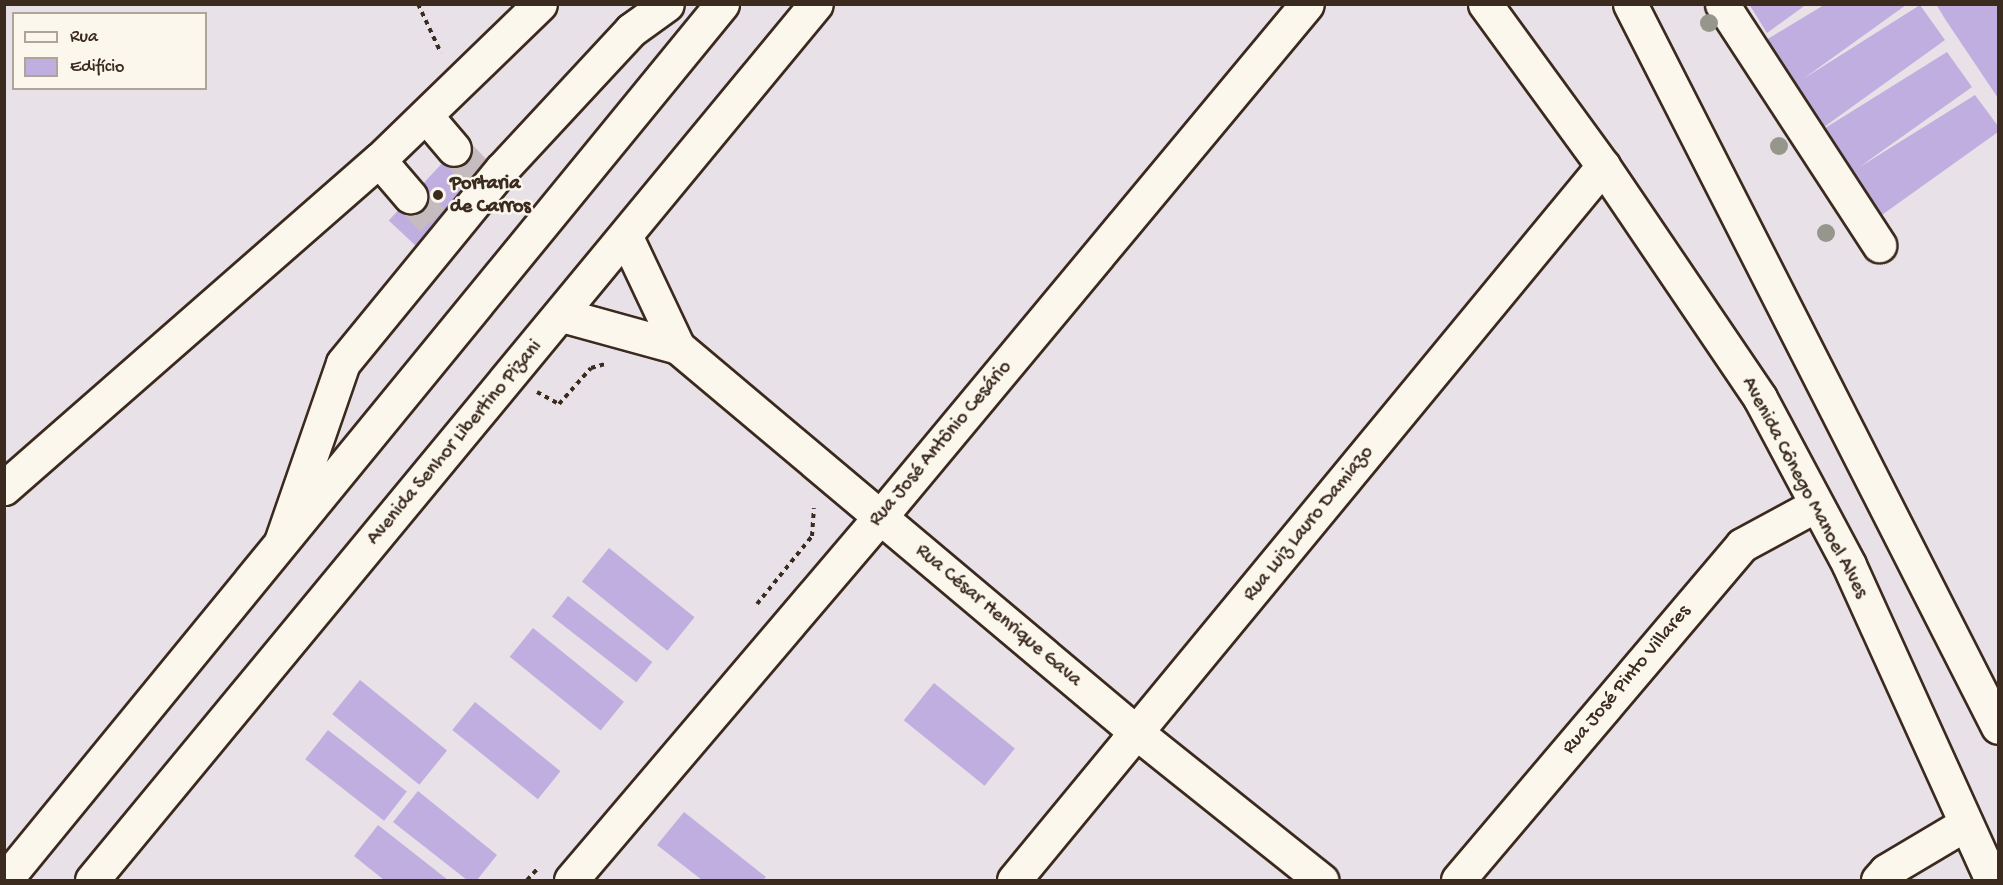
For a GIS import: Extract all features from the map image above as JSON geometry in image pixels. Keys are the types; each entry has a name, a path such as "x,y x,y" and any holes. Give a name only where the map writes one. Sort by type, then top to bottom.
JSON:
{"street":[{"path":"4,488 379,160 540,4"},
{"path":"278,550 343,363 442,231 486,182 631,30 667,4"},
{"path":"4,880 278,550 722,4"},
{"name":"Avenida Senhor Libertino Pizani","path":"103,876 816,4"},
{"name":"Rua José Antônio Cesário","path":"571,880 880,517 1306,4"},
{"name":"Avenida Cônego Manoel Alves","path":"1485,4 1603,166 1760,398 1849,565 1992,880"},
{"path":"1630,4 1998,727"},
{"path":"1722,4 1879,245"},
{"path":"426,116 454,149"},
{"path":"379,160 410,196"},
{"name":"Rua Luiz Lauro Damiazo","path":"1014,880 1603,166"},
{"name":"Rua César Henrique Gava","path":"626,237 678,346 1137,733 1321,880"},
{"name":"Rua César Henrique Gava","path":"562,315 678,346"},
{"name":"Rua José Pinto Villares","path":"1458,880 1742,544 1816,505"},
{"path":"1878,880 1886,871 1965,824"}],"path":[{"path":"418,4 456,86"},
{"path":"513,374 550,402 559,404 591,368 613,361"},
{"path":"754,608 812,536 816,512 812,504"},
{"path":"527,880 542,862"}],"building":[{"path":"1749,4 1807,4 1767,33"},
{"path":"1936,4 1998,4 1998,98 1945,19"},
{"path":"1824,5 1906,5 1803,79 1920,5 1945,40 1824,127 1766,40"},
{"path":"1947,52 1972,87 1858,168 1975,95 1998,126 1998,132 1879,217 1822,130"},
{"name":"Portaria de Carros","path":"461,143 490,170 418,248 389,221"},
{"path":"609,548 694,617 667,651 582,581"},
{"path":"568,596 652,662 636,682 552,616"},
{"path":"533,628 624,702 601,730 510,657"},
{"path":"360,680 447,750 419,785 332,714"},
{"path":"934,683 1015,748 985,786 904,720"},
{"path":"475,702 560,771 538,799 452,730"},
{"path":"328,730 407,792 384,821 305,759"},
{"path":"418,791 497,855 477,880 467,880 393,822"},
{"path":"684,812 766,877 763,880 702,880 657,845"},
{"path":"378,825 448,880 384,880 354,856"}],"tunnel":[{"path":"454,149 483,179"},
{"path":"410,196 438,226"}],"place":[{"name":"Portaria de Carros","path":"438,195"}]}
